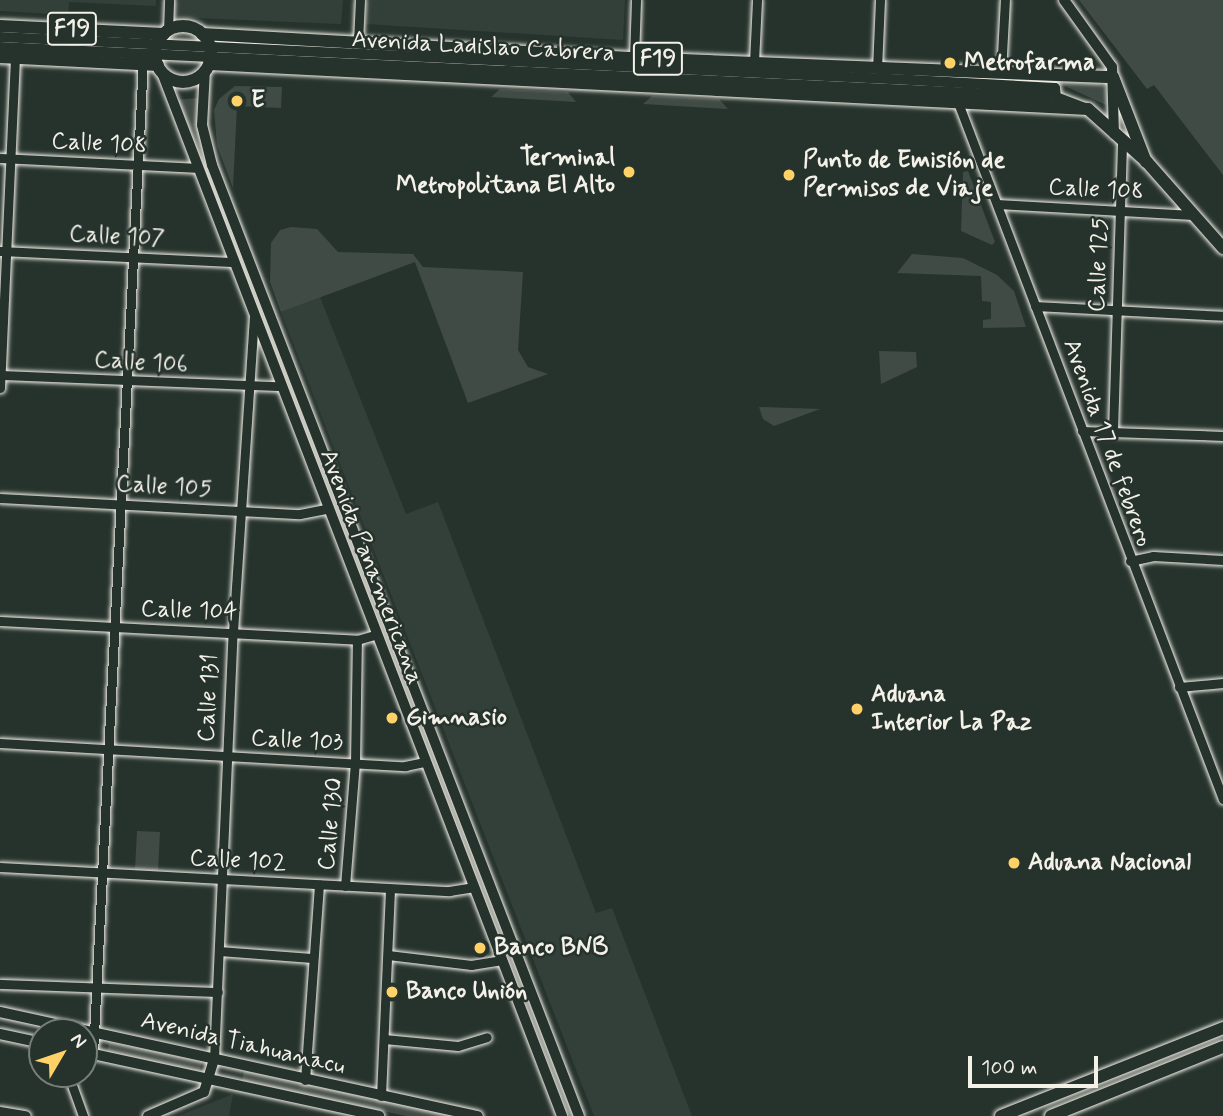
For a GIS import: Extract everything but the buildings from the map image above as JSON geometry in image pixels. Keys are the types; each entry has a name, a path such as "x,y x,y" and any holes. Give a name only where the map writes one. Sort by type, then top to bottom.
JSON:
{"highway":[{"name":"Avenida Ladislao Cabrera","path":"0,26 153,49"},
{"name":"F19","path":"182,26 207,54 197,78 180,82 153,49 182,26"},
{"name":"Avenida Ladislao Cabrera","path":"207,54 358,42 634,58 1113,77 1146,162"},
{"name":"Avenida Ladislao Cabrera","path":"0,57 153,49"},
{"name":"Avenida Ladislao Cabrera","path":"207,54 1088,109 1146,162 1223,248"},
{"path":"891,69 911,80 935,70"},
{"path":"1001,1116 1223,1028"},
{"path":"1051,1116 1223,1047"}],"main road":[{"path":"1064,0 1107,58 1113,77 1118,138"},
{"name":"Avenida Ladislao Cabrera","path":"0,37 207,54 1056,93"},
{"name":"Avenida Ladislao Cabrera","path":"0,47 153,49"},
{"name":"Avenida Panamericana","path":"153,49 195,169 562,1116"},
{"name":"Avenida Ladislao Cabrera","path":"207,54 911,80 1056,93 1088,109"},
{"name":"Avenida Panamericana","path":"207,54 202,125 206,148 579,1116"},
{"path":"241,284 255,279"},
{"name":"Avenida Tiahuanacu","path":"0,1012 28,1019"},
{"name":"Avenida Tiahuanacu","path":"98,1033 478,1116"},
{"path":"0,1034 28,1040"},
{"name":"Avenida Tiahuanacu","path":"98,1055 379,1116"},
{"name":"Calle 131","path":"209,1080 214,1059"},
{"path":"148,1116 199,1096 209,1080"},
{"path":"0,1112 26,1116"}],"street":[{"path":"95,1018 137,165 153,49 169,0"},
{"path":"358,42 360,0"},
{"path":"634,58 636,0"},
{"path":"754,62 757,0"},
{"path":"877,69 880,0"},
{"path":"1001,73 1004,0"},
{"path":"0,388 3,251 15,58"},
{"name":"Avenida 17 de febrero","path":"957,99 1130,561 1223,799"},
{"name":"Calle 125","path":"1113,431 1121,211 1118,138"},
{"name":"Calle 108","path":"0,158 195,169"},
{"name":"Calle 108","path":"997,204 1194,215"},
{"name":"Calle 107","path":"3,251 232,262"},
{"path":"1035,306 1223,316"},
{"name":"Calle 131","path":"214,1059 233,632 254,318"},
{"name":"Calle 106","path":"0,375 250,387 279,386"},
{"path":"1082,431 1223,436"},
{"name":"Calle 105","path":"0,498 300,514 326,509"},
{"path":"1130,561 1153,556 1223,560"},
{"name":"Calle 104","path":"0,621 357,640 375,635"},
{"name":"Calle 130","path":"345,886 355,763 357,640"},
{"path":"1179,687 1223,683"},
{"name":"Calle 103","path":"0,743 405,766 425,761"},
{"name":"Calle 102","path":"0,867 390,889 449,891 473,887"},
{"path":"305,1080 319,885"},
{"path":"381,1096 390,889"},
{"path":"219,951 312,958"},
{"path":"388,955 471,965 501,960"},
{"path":"0,984 96,991 218,992"},
{"path":"384,1039 458,1046 487,1037"},
{"path":"73,1088 83,1116"}],"shaded area":[{"path":"0,0 156,0 156,6 69,2 68,15 0,11"},
{"path":"173,0 343,0 341,24 172,17"},
{"path":"367,0 625,0 623,40 366,24"},
{"path":"1079,0 1223,0 1223,175 1154,85 1147,89"},
{"path":"928,76 1097,83 1105,86 1108,98 1106,105 1065,86"},
{"path":"235,86 282,87 281,108 237,106 233,188 217,145 214,110 219,99"},
{"path":"500,89 568,92 576,102 491,97"},
{"path":"652,96 719,99 728,109 643,104"},
{"path":"198,98 206,168 576,1116 569,1116 175,100"},
{"path":"968,171 995,242 992,245 961,231 963,172"},
{"path":"291,227 317,229 338,252 413,254 423,267 523,272 518,350 528,367 548,374 468,403 415,262 281,312 270,282 271,243 280,230"},
{"path":"912,254 963,258 997,275 1014,291 1026,327 983,328 983,320 991,319 991,302 982,301 981,276 897,273"},
{"path":"320,297 406,514 438,502 596,913 612,908 692,1116 594,1116 281,312"},
{"path":"879,351 916,352 917,367 881,384"},
{"path":"759,407 820,409 774,426 763,419"},
{"path":"137,831 160,832 158,871 135,870"},
{"path":"109,1042 202,1062 199,1073 107,1053"},
{"path":"244,1071 455,1116 406,1116 242,1081"},
{"path":"233,1094 229,1116 178,1116"}],"place":[{"name":"Metrofarma","path":"950,63"},
{"name":"E","path":"237,101"},
{"name":"Terminal Metropolitana El Alto","path":"629,172"},
{"name":"Punto de Emisión de Permisos de Viaje","path":"789,175"},
{"name":"Aduana Interior La Paz","path":"857,709"},
{"name":"Gimnasio","path":"392,718"},
{"name":"Aduana Nacional","path":"1014,863"},
{"name":"Banco BNB","path":"480,948"},
{"name":"Banco Unión","path":"392,992"}]}
